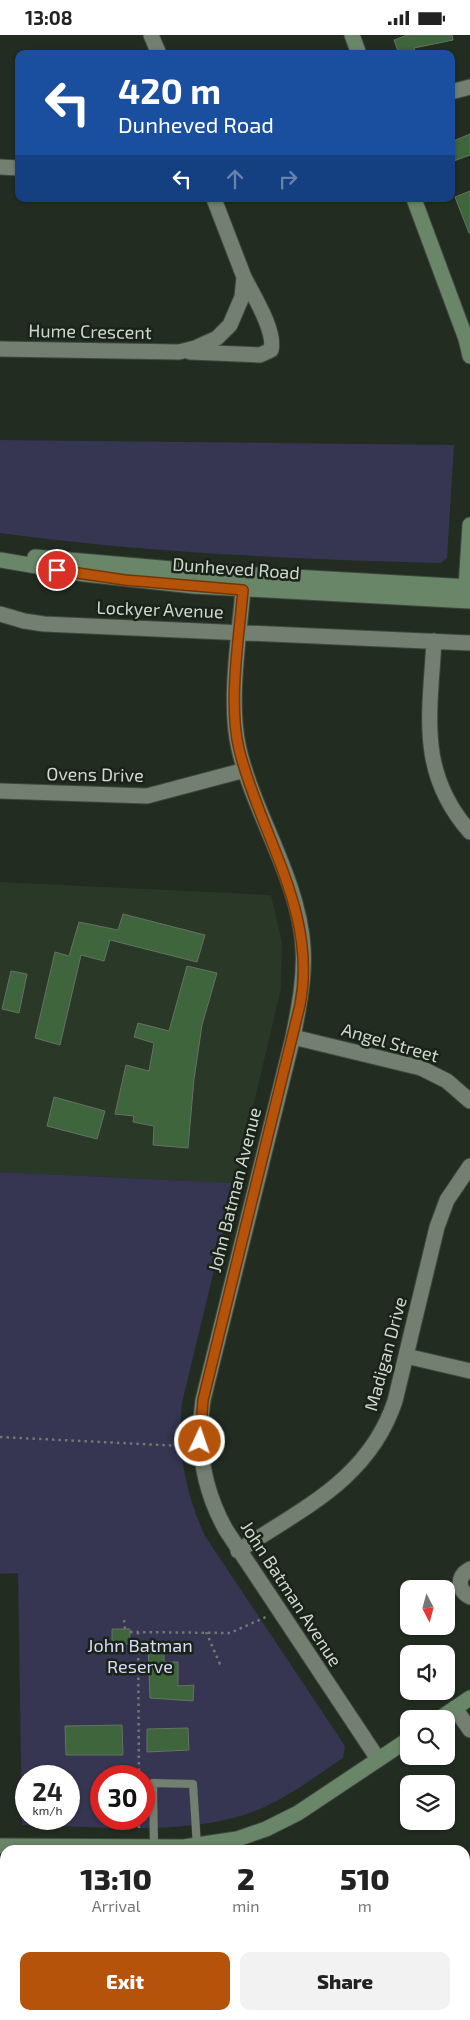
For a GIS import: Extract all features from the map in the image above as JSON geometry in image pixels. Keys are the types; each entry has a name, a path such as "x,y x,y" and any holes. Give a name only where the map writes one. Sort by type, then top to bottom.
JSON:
{"main road":[{"path":"352,35 358,50"},
{"path":"415,202 466,339 470,356"},
{"path":"469,591 470,525"},
{"name":"Dunheved Road","path":"0,552 94,564 469,591"},
{"name":"Dunheved Road","path":"0,560 117,579 243,590 443,599 469,591"},
{"path":"207,572 243,590 274,576"},
{"path":"452,1710 470,1698"},
{"path":"227,1845 278,1823 400,1745"}],"street":[{"path":"152,35 158,50"},
{"path":"455,91 470,87"},
{"path":"0,167 15,168"},
{"name":"Hume Crescent","path":"0,349 260,355 268,353 272,347 271,337 260,307 244,277 215,202"},
{"name":"Hume Crescent","path":"179,352 206,344 217,338 230,325 240,306 244,277"},
{"name":"John Batman Avenue","path":"243,590 235,722 239,748 298,918 303,945 303,971 301,995 292,1037 202,1409 200,1441 205,1481 218,1516 238,1551 378,1759"},
{"name":"Lockyer Avenue","path":"0,614 17,620 44,624 240,631 470,643"},
{"path":"434,641 430,728 431,754 441,790 455,814 470,831"},
{"name":"Ovens Drive","path":"0,791 148,797 245,769"},
{"name":"Angel Street","path":"292,1037 421,1068 447,1081 470,1101"},
{"name":"Madigan Drive","path":"238,1551 333,1487 363,1461 375,1445 390,1417 437,1227 447,1200 470,1166"},
{"path":"406,1356 470,1371"},
{"path":"470,1569 463,1574 460,1582 462,1591 470,1597"},
{"path":"455,1708 470,1730"}],"lane":[{"path":"154,1845 153,1783 193,1784 197,1845"}],"path":[{"path":"0,1437 182,1446"},
{"path":"130,1631 230,1633 279,1611"},
{"path":"124,1620 125,1629"},
{"path":"138,1632 139,1765"},
{"path":"206,1632 220,1664 224,1663"}],"shaded area":[{"path":"0,882 271,895 282,942 281,989 235,1183 0,1172"}],"green space":[{"path":"0,440 454,445 447,558 441,563 220,554 110,546 0,533"},
{"name":"John Batman Reserve","path":"0,1172 235,1183 182,1403 181,1437 184,1471 192,1503 205,1536 345,1746 343,1758 300,1787 255,1811 228,1819 200,1824 155,1828 155,1765 90,1765 90,1827 80,1827 80,1765 21,1765 18,1573 0,1574"}],"building":[{"path":"407,35 452,35 453,40 414,48 415,50 398,50 394,40"},
{"path":"470,134 470,155 455,161 455,140"},
{"path":"470,191 470,233 469,233 455,197"},
{"path":"123,914 205,935 197,962 110,940 104,961 81,955 60,1045 35,1038 55,952 69,956 79,922 118,930"},
{"path":"187,966 217,973 202,1025 194,1079 188,1148 153,1145 154,1126 133,1122 134,1116 115,1114 126,1065 149,1071 154,1043 134,1037 138,1023 169,1031"},
{"path":"11,971 27,974 19,1013 2,1009"},
{"path":"54,1097 105,1111 97,1139 47,1126"},
{"path":"112,1629 130,1629 130,1644 112,1644"},
{"path":"148,1647 164,1647 164,1662 178,1662 178,1686 194,1685 193,1701 150,1698"},
{"path":"122,1725 123,1755 66,1755 65,1726"},
{"path":"188,1728 189,1750 147,1752 147,1729"}],"route":[{"path":"57,570 125,580 243,590 235,694 235,722 239,748 245,769 294,900 301,932 303,971 300,1005 203,1400 200,1441"}]}
